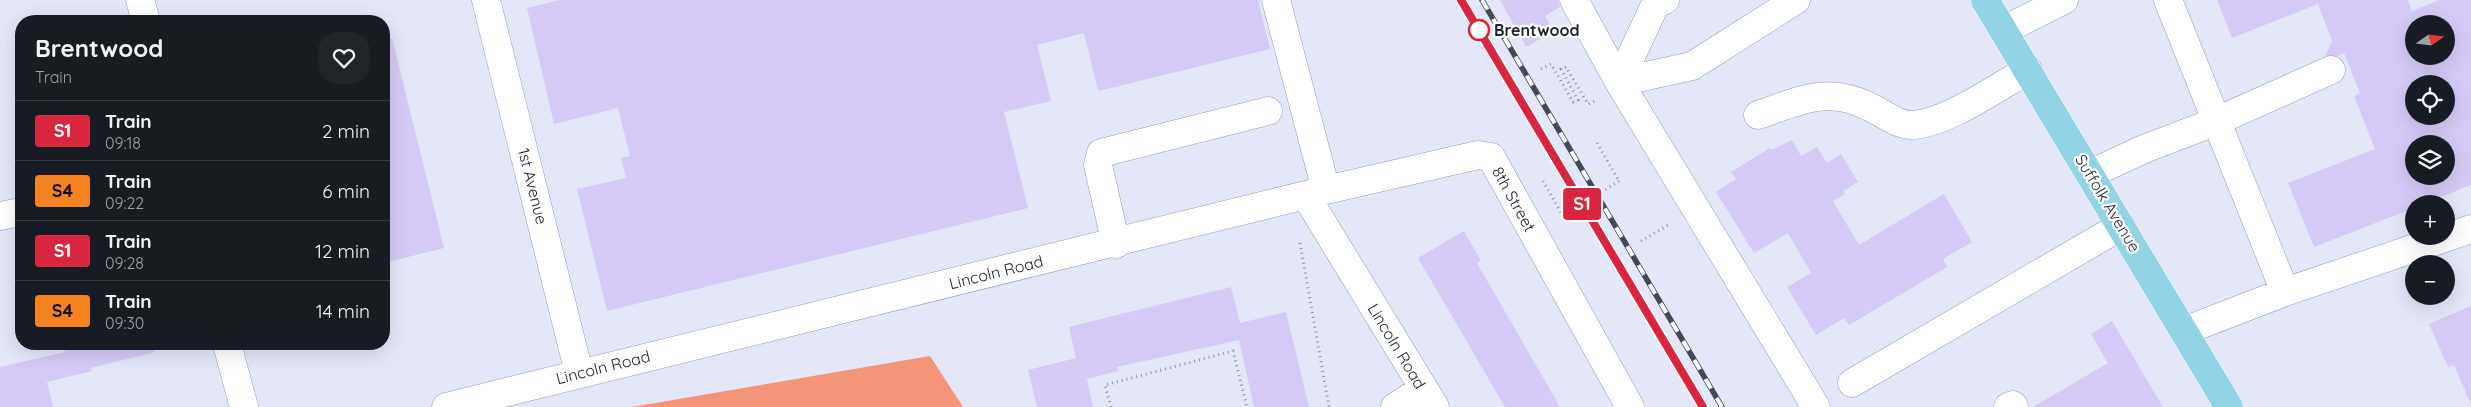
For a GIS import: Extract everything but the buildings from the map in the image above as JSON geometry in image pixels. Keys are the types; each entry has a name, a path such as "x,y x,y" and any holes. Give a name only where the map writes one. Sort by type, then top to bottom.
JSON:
{"main road":[{"name":"Suffolk Avenue","path":"1985,0 2229,407"}],"street":[{"path":"140,0 144,15"},
{"path":"1276,0 1316,193"},
{"path":"1574,0 1619,82 1816,407"},
{"path":"1619,82 1655,5 1665,0"},
{"path":"1619,82 1692,66 1796,0"},
{"path":"2004,30 2064,0"},
{"path":"2168,0 2285,292"},
{"name":"1st Avenue","path":"493,2 580,373"},
{"path":"1758,116 1814,96 1834,94 1857,100 1900,124 1912,125 1938,120 2028,70"},
{"path":"2090,174 2144,149 2217,121 2331,70"},
{"path":"1116,244 1098,166 1101,153 1268,110"},
{"name":"8th Street","path":"1316,193 1478,155 1491,157 1630,407"},
{"name":"Lincoln Road","path":"459,405 580,373 1116,244 1316,193 1429,398"},
{"path":"0,216 15,213"},
{"path":"1852,383 2121,226"},
{"path":"2184,331 2285,292 2471,229"},
{"path":"229,350 244,407"},
{"path":"1395,407 1429,398"},
{"path":"2008,407 2013,405 2014,407"}],"path":[{"path":"1541,69 1550,64 1573,102 1578,100 1561,69 1566,67 1588,104 1595,101"},
{"path":"1543,181 1563,216 1619,181 1597,143"},
{"path":"1641,241 1670,224"},
{"path":"1300,242 1329,407"},
{"path":"1111,407 1105,385 1233,351 1247,407"}],"shaded area":[{"path":"930,356 963,407 632,407"}],"railway":[{"path":"1461,0 1703,407"},
{"path":"1482,0 1722,407"}],"train":[{"name":"S1","path":"1461,0 1703,407"}],"place":[{"name":"Brentwood","path":"1479,30"}]}
